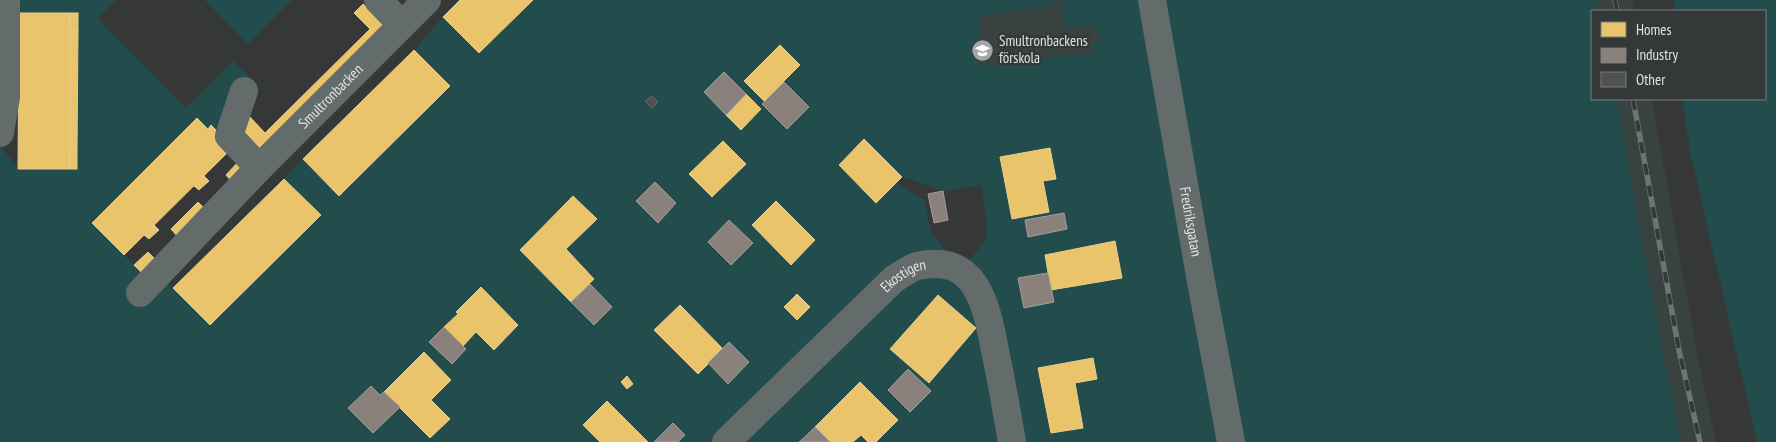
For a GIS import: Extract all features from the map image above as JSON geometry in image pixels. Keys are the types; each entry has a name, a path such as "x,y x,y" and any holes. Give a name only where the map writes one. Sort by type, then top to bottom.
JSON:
{"street":[{"path":"0,133 6,97 6,0"},
{"path":"378,0 402,25"},
{"name":"Smultronbacken","path":"140,293 259,168 427,0"},
{"name":"Fredriksgatan","path":"1152,0 1200,276 1232,442"},
{"path":"244,91 229,136 259,168"},
{"name":"Ekostigen","path":"726,442 894,280 916,266 939,265 954,268 969,278 982,299 990,326 1012,442"}],"shaded area":[{"path":"6,0 116,0 98,19 186,108 233,61 258,84 253,89 229,136 212,125 208,129 196,119 92,222 142,273 159,273 210,325 321,216 284,179 303,159 339,196 450,87 414,50 443,17 479,53 533,0 1053,0 1053,5 976,17 981,29 979,43 981,66 1092,53 1090,44 1100,42 1097,25 1066,29 1062,0 1597,0 1599,10 1591,10 1591,100 1616,100 1665,366 1682,442 0,442 0,145 18,169 76,169 78,13 19,13","holes":["864,139 902,177 943,191 981,185 987,228 986,239 969,261 948,253 931,232 924,199 897,182 876,202 839,165"]},
{"path":"205,0 292,0 248,45"},
{"name":"Smultronbackens förskola","path":"793,0 1113,0 1123,62 974,81"},
{"path":"1597,0 1632,0 1635,10 1599,10"},
{"path":"1674,0 1776,0 1776,442 1757,442 1691,156 1682,100 1766,100 1766,10 1674,10"},
{"path":"1616,100 1652,100 1697,354 1716,442 1682,442 1665,366"}],"building: Homes":[{"path":"460,0 533,0 479,53 443,17"},
{"path":"363,4 386,27 262,150 240,127 250,117 265,133 370,29 354,13"},
{"path":"19,13 70,13 70,169 18,169"},
{"path":"70,13 78,13 78,30 70,30"},
{"path":"70,30 78,30 77,151 70,151"},
{"path":"780,45 800,65 764,101 744,81"},
{"path":"414,50 450,86 339,196 303,159"},
{"path":"746,94 761,109 741,130 726,115"},
{"path":"197,118 229,151 124,255 92,223"},
{"path":"211,125 228,142 224,146 208,129"},
{"path":"864,139 902,177 876,203 839,165"},
{"path":"723,141 746,164 712,197 689,174"},
{"path":"1050,148 1056,179 1043,181 1049,212 1012,219 1000,157"},
{"path":"70,151 77,151 77,169 70,169"},
{"path":"239,161 247,169 233,183 226,175"},
{"path":"204,176 209,181 199,190 194,186"},
{"path":"284,179 321,215 210,325 173,288"},
{"path":"573,196 597,219 566,249 594,279 571,302 520,250"},
{"path":"776,201 815,240 791,265 752,225"},
{"path":"198,202 206,210 178,237 171,229"},
{"path":"154,225 159,230 149,239 144,235"},
{"path":"1115,241 1122,278 1051,290 1045,255"},
{"path":"148,252 156,260 142,273 134,265"},
{"path":"481,287 518,325 494,350 476,332 463,346 444,327"},
{"path":"797,294 810,307 797,320 784,307"},
{"path":"938,295 976,328 929,383 890,349"},
{"path":"680,305 723,349 698,374 654,330"},
{"path":"424,352 451,380 431,400 450,419 430,438 384,392"},
{"path":"1093,358 1097,379 1075,383 1083,428 1051,433 1038,368"},
{"path":"627,376 633,384 627,389 621,382"},
{"path":"860,382 898,420 876,442 868,442 861,435 853,442 830,442 815,427"},
{"path":"607,401 648,442 600,442 583,425"}],"building: Industry":[{"path":"724,72 746,94 726,115 704,92"},
{"path":"784,82 809,107 787,129 762,104"},
{"path":"655,182 676,203 658,223 636,201"},
{"path":"943,191 948,220 934,223 928,194"},
{"path":"1064,213 1067,229 1028,237 1025,220"},
{"path":"729,220 753,243 731,265 708,242"},
{"path":"1048,273 1054,302 1024,308 1018,278"},
{"path":"590,284 612,307 594,325 571,302"},
{"path":"444,327 466,349 452,364 429,342"},
{"path":"729,342 749,362 728,384 708,363"},
{"path":"908,369 931,391 910,412 888,390"},
{"path":"371,386 380,395 384,392 400,407 373,433 348,408"},
{"path":"673,423 685,435 678,442 654,442"},
{"path":"815,427 830,442 799,442 807,435"}],"building: Other":[{"path":"652,96 658,102 652,108 645,101"}],"railway":[{"path":"1615,0 1617,10"},
{"path":"1633,100 1679,350 1700,442"}],"place":[{"name":"Smultronbackens förskola","path":"983,50"}]}
